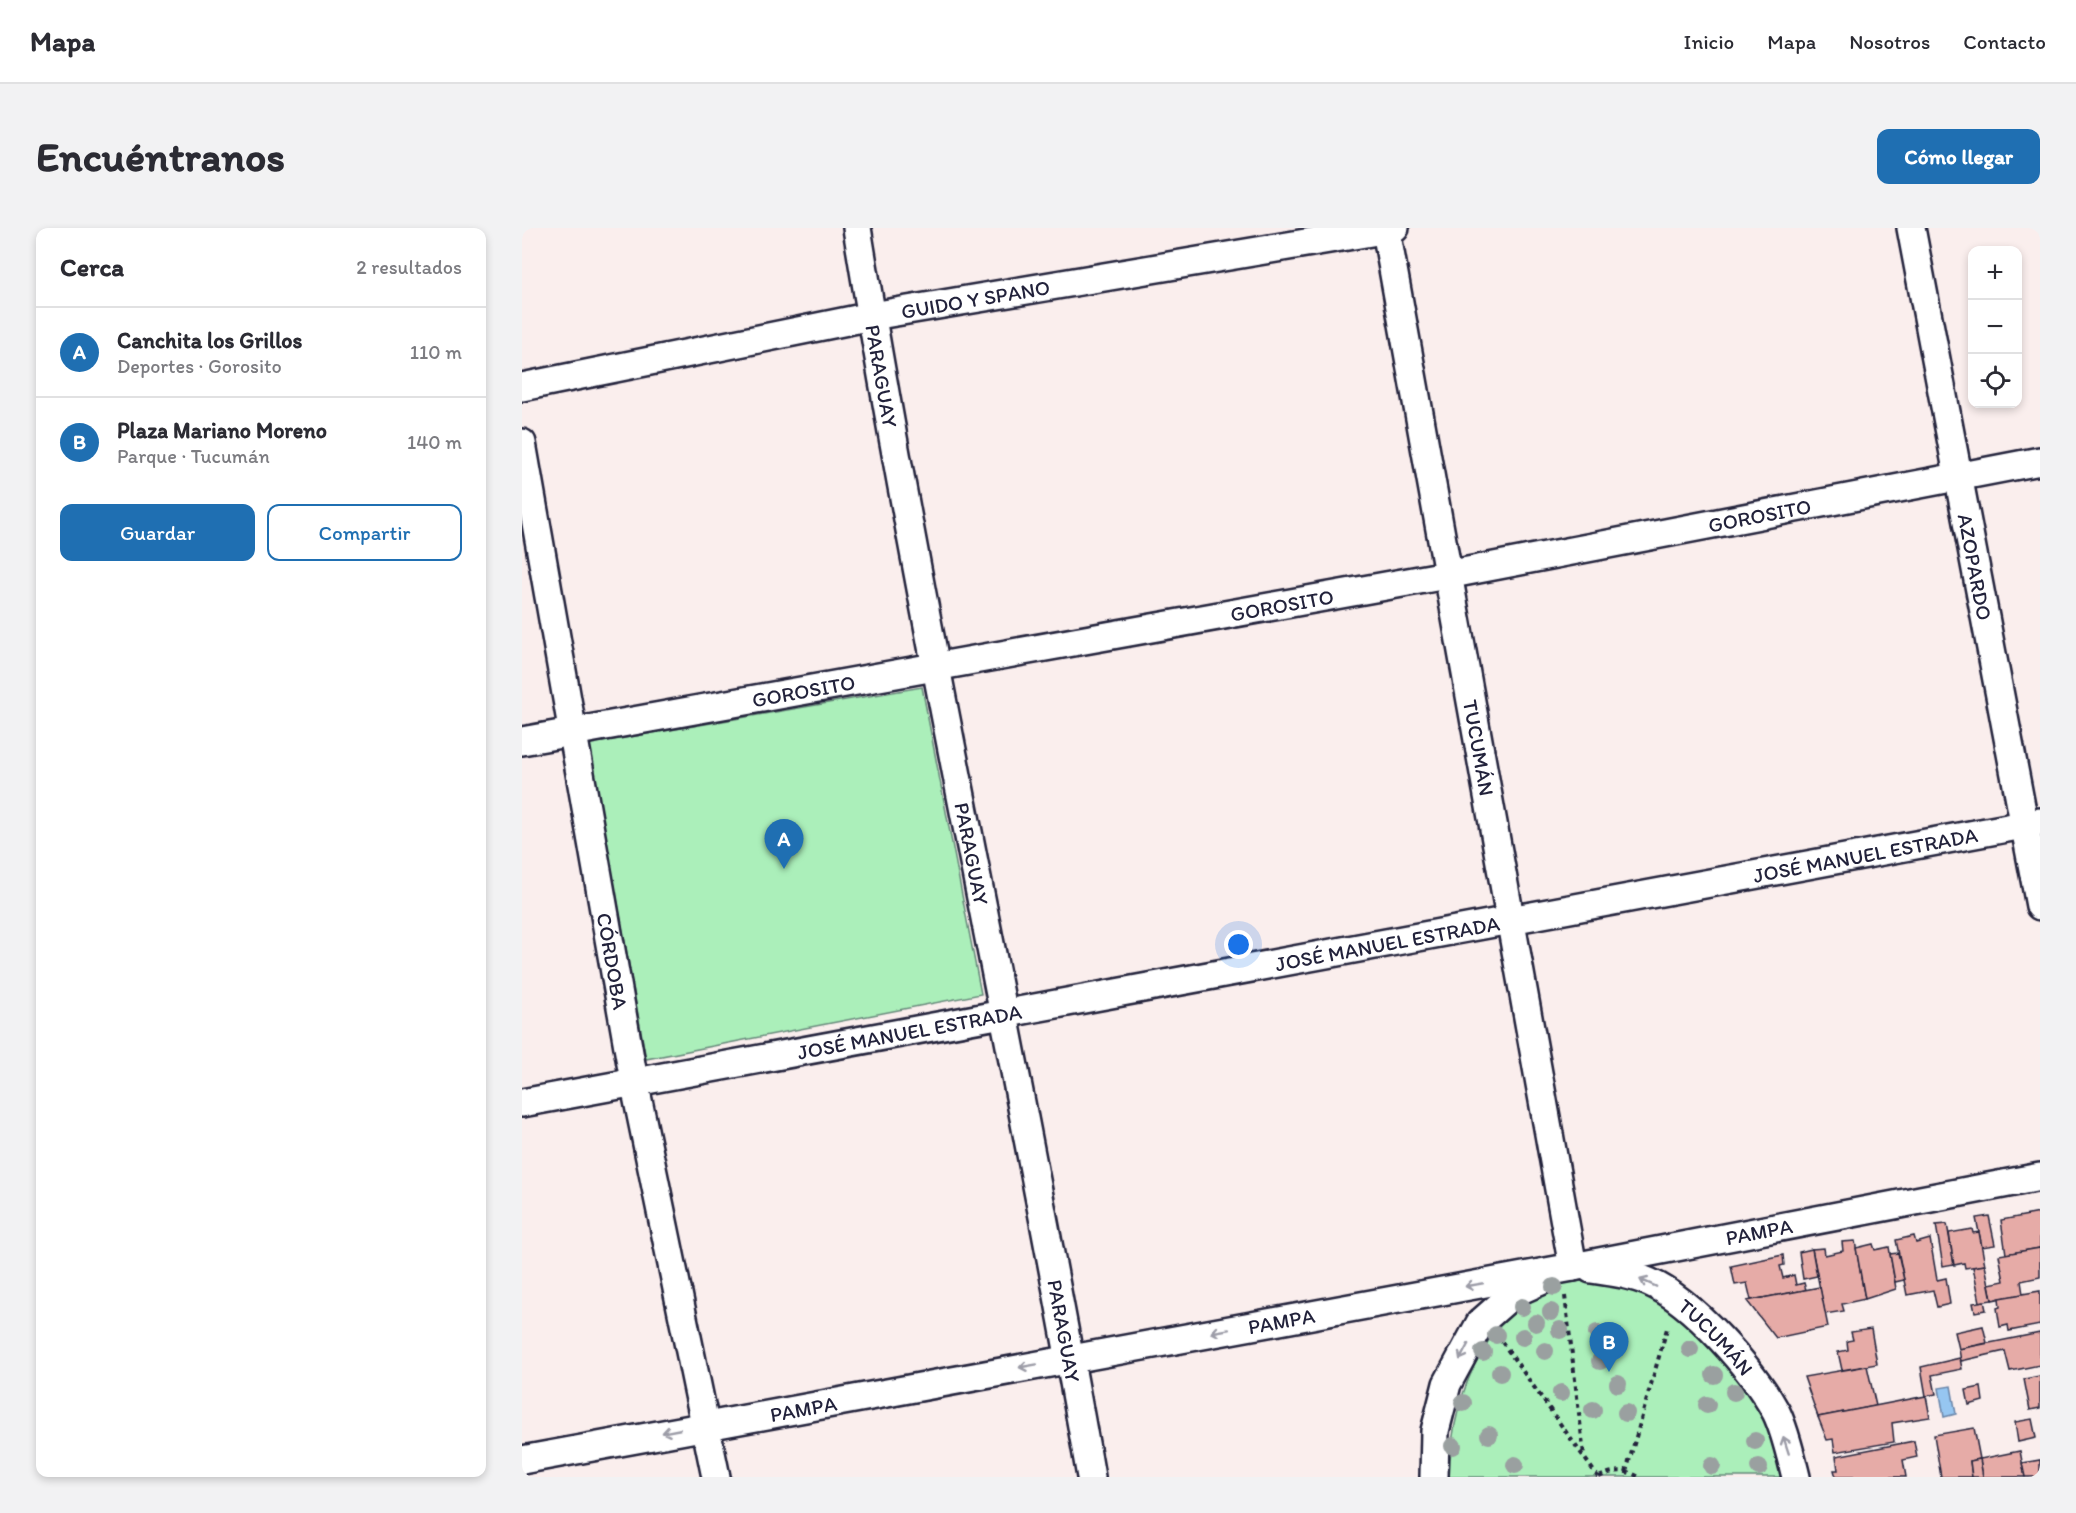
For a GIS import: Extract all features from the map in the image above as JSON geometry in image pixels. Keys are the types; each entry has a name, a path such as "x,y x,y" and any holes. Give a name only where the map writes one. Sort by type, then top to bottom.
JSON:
{"street":[{"name":"PARAGUAY","path":"858,228 936,666 1005,1012 1091,1477"},
{"name":"GUIDO Y SPANO","path":"522,387 872,316 1385,228"},
{"name":"TUCUMÁN","path":"1385,228 1512,919 1573,1267 1615,1272 1650,1282 1699,1317 1741,1361 1776,1413 1796,1477"},
{"name":"AZOPARDO","path":"1911,228 1959,476 2033,823 2040,906"},
{"name":"CÓRDOBA","path":"522,443 634,1081 716,1477"},
{"name":"GOROSITO","path":"522,741 1447,575 2040,461"},
{"name":"JOSÉ MANUEL ESTRADA","path":"522,1103 2033,823"},
{"name":"PAMPA","path":"522,1460 1573,1267 2040,1177"},
{"path":"1434,1477 1435,1431 1447,1384 1480,1323 1514,1293 1573,1267"}],"path":[{"path":"1565,1295 1584,1458"},
{"path":"1626,1472 1669,1320"},
{"path":"1502,1342 1599,1477 1612,1472 1626,1472 1639,1477"}],"green space":[{"path":"922,687 981,994 646,1059 589,744"},
{"path":"1578,1278 1644,1283 1757,1390 1786,1477 1449,1477 1458,1413 1467,1383 1480,1354 1498,1328 1520,1306 1546,1289"}],"water":[{"path":"1951,1386 1956,1414 1944,1417 1939,1388"}],"building":[{"path":"2040,1213 2040,1248 2006,1254 2001,1220"},
{"path":"1989,1216 1995,1245 1982,1247 1976,1218"},
{"path":"1947,1224 1954,1264 1943,1266 1936,1225"},
{"path":"1972,1229 1973,1233 1979,1232 1985,1265 1965,1268 1964,1263 1954,1265 1949,1233"},
{"path":"1914,1236 1916,1243 1930,1239 1937,1280 1946,1278 1950,1304 1937,1307 1933,1290 1907,1295 1896,1240"},
{"path":"1855,1241 1865,1299 1842,1304 1844,1311 1825,1314 1812,1249 1824,1248 1825,1255 1843,1251 1842,1242"},
{"path":"1873,1244 1875,1250 1889,1247 1896,1289 1865,1299 1856,1248"},
{"path":"2040,1248 2040,1277 2021,1281 2023,1294 1992,1300 1989,1284 2004,1281 1999,1255"},
{"path":"1812,1249 1817,1276 1803,1279 1799,1252"},
{"path":"1898,1253 1904,1280 1895,1282 1890,1254"},
{"path":"1783,1255 1784,1265 1780,1266 1783,1278 1794,1275 1796,1285 1804,1283 1806,1290 1751,1300 1747,1283 1735,1285 1731,1266"},
{"path":"1985,1265 1992,1300 1980,1302 1973,1267"},
{"path":"1820,1287 1828,1327 1776,1338 1747,1301"},
{"path":"2040,1291 2040,1325 2009,1331 2008,1325 2000,1327 1997,1308 2000,1307 1999,1298"},
{"path":"1984,1301 1986,1310 1975,1312 1973,1303"},
{"path":"1983,1326 1987,1343 1959,1349 1955,1332"},
{"path":"1871,1329 1877,1364 1842,1370 1838,1352 1848,1350 1847,1341 1853,1340 1851,1332"},
{"path":"2040,1333 2040,1365 2010,1371 2005,1351 1961,1361 1959,1349"},
{"path":"1960,1358 1962,1369 1932,1375 1936,1394 1926,1396 1921,1367"},
{"path":"1867,1366 1876,1406 1818,1417 1804,1377"},
{"path":"2040,1376 2040,1408 2030,1410 2024,1379"},
{"path":"1981,1387 1983,1401 1969,1405 1966,1390"},
{"path":"1926,1396 1930,1417 1892,1423 1894,1442 1835,1452 1833,1439 1827,1440 1818,1417"},
{"path":"2032,1419 2036,1438 2018,1442 2015,1422"},
{"path":"1974,1428 1980,1459 1970,1461 1972,1477 1941,1477 1934,1435"},
{"path":"1914,1441 1917,1457 1903,1460 1906,1477 1836,1477 1834,1470 1838,1470 1836,1456"},
{"path":"2020,1451 2025,1477 1983,1477 1980,1459"},
{"path":"1980,1459 1983,1477 1972,1477 1970,1461"},
{"path":"2040,1460 2040,1477 2025,1477 2022,1463"}],"place":[{"name":"Canchita los Grillos","path":"784,869"},
{"name":"Plaza Mariano Moreno","path":"1609,1372"}]}
